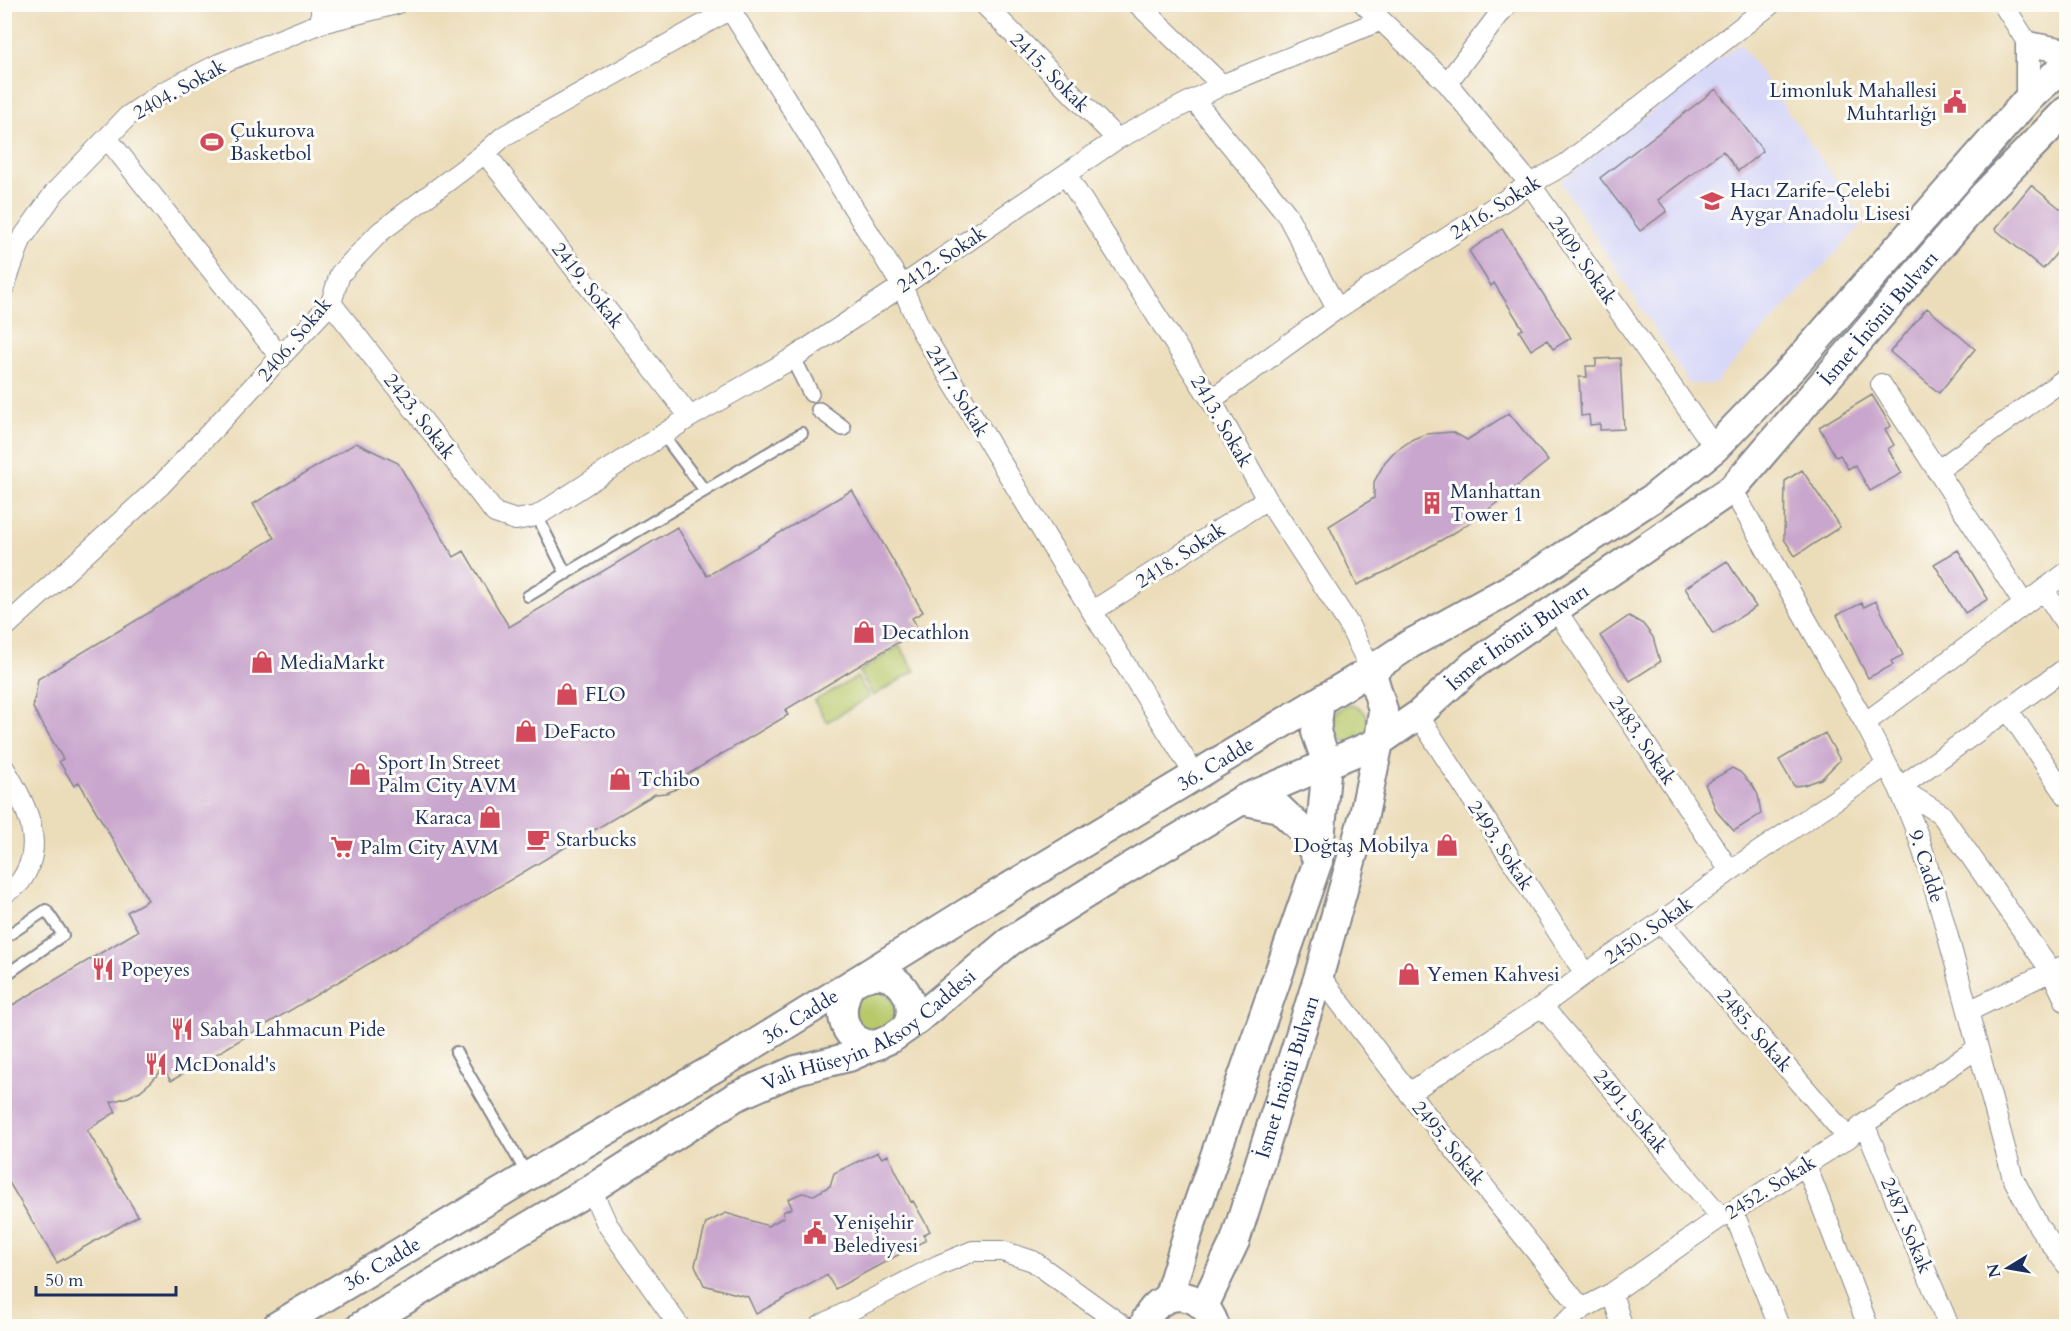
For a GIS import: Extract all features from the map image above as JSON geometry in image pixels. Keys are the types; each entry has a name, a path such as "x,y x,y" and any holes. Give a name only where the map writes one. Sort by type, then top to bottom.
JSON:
{"main road":[{"name":"İsmet İnönü Bulvarı","path":"1320,701 1410,644 1530,578 1653,498 1715,448 1793,367 2028,99 2067,64"},
{"name":"İsmet İnönü Bulvarı","path":"1210,1316 1319,975 1364,815 1379,742 1418,715 1473,665 1732,489 1983,196 2067,111"},
{"path":"1371,670 1383,710 1379,742"},
{"path":"1320,701 1316,732 1327,763"},
{"name":"36. Cadde","path":"277,1326 528,1176 742,1052 1320,701"},
{"name":"Vali Hüseyin Aksoy Caddesi","path":"369,1325 591,1189 735,1097 796,1070 849,1057 878,1045 906,1028 1009,942 1242,800 1379,742"},
{"name":"İsmet İnönü Bulvarı","path":"1168,1298 1189,1230 1318,861 1327,763"},
{"path":"1242,800 1279,808 1303,831 1318,861"},
{"path":"878,1045 861,1042 852,1036 842,1017 841,1006 856,982 881,975 900,984 911,1003 911,1014 906,1028"},
{"path":"1144,1326 1149,1313 1157,1304 1168,1298 1181,1296 1193,1299 1210,1316"}],"street":[{"name":"2404. Sokak","path":"4,287 21,240 56,192 128,116 162,93 321,14 396,4"},
{"name":"2415. Sokak","path":"984,4 1117,139"},
{"path":"1138,4 1222,85"},
{"name":"2409. Sokak","path":"1364,4 1379,21 1447,83 1530,184 1715,448"},
{"path":"1447,83 1507,4"},
{"name":"2416. Sokak","path":"1211,400 1337,309 1530,184 1566,164 1771,4"},
{"path":"2003,4 2028,44 2028,99"},
{"name":"2406. Sokak","path":"4,628 161,484 281,358 331,303 340,274 380,232 485,153 504,136 728,7"},
{"name":"2417. Sokak","path":"728,7 902,286 921,330 1196,775"},
{"name":"2412. Sokak","path":"516,520 537,516 664,436 690,417 793,358 1117,139 1222,85 1379,21"},
{"path":"2028,44 2067,51"},
{"path":"1194,100 1286,213 1337,309"},
{"path":"107,138 281,358"},
{"name":"2419. Sokak","path":"485,153 690,417"},
{"name":"2413. Sokak","path":"1066,175 1211,400 1267,499 1348,623 1371,670"},
{"name":"2423. Sokak","path":"331,303 495,513 516,520"},
{"path":"793,358 811,394"},
{"path":"1937,471 2067,378"},
{"path":"1881,384 2024,603"},
{"path":"819,410 843,428"},
{"name":"9. Cadde","path":"1732,489 1865,723 1899,788 1919,838 1969,1011 2013,1178 2039,1227 2067,1264"},
{"name":"2418. Sokak","path":"1093,611 1267,499"},
{"path":"1865,723 2067,573"},
{"path":"2044,590 2067,624"},
{"name":"2483. Sokak","path":"1556,610 1730,871"},
{"path":"2067,668 1899,788 1941,814 2059,968 2067,1002"},
{"path":"2008,710 2067,795"},
{"name":"2493. Sokak","path":"1418,715 1584,974"},
{"name":"2450. Sokak","path":"1409,1093 1542,1006 1730,871 1887,765"},
{"path":"4,768 21,797 31,822 33,855 19,883 4,893"},
{"name":"2485. Sokak","path":"1661,922 1848,1138"},
{"path":"1969,1011 2059,968"},
{"name":"2495. Sokak","path":"1319,975 1409,1093 1582,1309"},
{"name":"2491. Sokak","path":"1542,1006 1727,1214 1779,1326"},
{"name":"2452. Sokak","path":"1562,1326 1582,1309 1612,1293 1727,1214 1848,1138 1864,1124 1978,1048"},
{"name":"2487. Sokak","path":"1864,1124 1949,1326"},
{"path":"1806,1165 1868,1326"},
{"path":"591,1189 607,1224 679,1326"},
{"path":"820,1326 939,1265 973,1251 1002,1251 1033,1261 1123,1326"},
{"path":"1612,1293 1622,1326"}],"lane":[{"path":"528,596 802,433"},
{"path":"664,436 705,490"},
{"path":"537,516 566,574"},
{"path":"4,938 46,910 63,935 4,976"},
{"path":"456,1052 528,1176"}],"shaded area":[{"name":"Hacı Zarife-Çelebi Aygar Anadolu Lisesi","path":"1740,43 1865,221 1714,384 1690,384 1560,182"}],"green space":[{"path":"900,646 915,671 873,696 859,672"},
{"path":"857,677 869,697 827,722 814,701"},
{"path":"1351,705 1366,714 1368,732 1347,742 1336,733 1333,721 1338,711"},
{"path":"871,990 889,996 895,1011 892,1024 874,1033 856,1023 855,1012 857,999"}],"building":[{"path":"1716,89 1763,151 1738,171 1723,151 1658,200 1667,211 1640,231 1600,178"},
{"path":"2031,185 2067,214 2067,241 2043,269 1995,229"},
{"path":"1502,229 1571,338 1553,349 1547,340 1531,350 1519,331 1523,329 1494,283 1491,286 1469,251"},
{"path":"1927,308 1975,349 1939,393 1890,352"},
{"path":"1620,358 1624,429 1600,430 1600,424 1590,425 1589,415 1581,416 1579,377 1587,377 1586,366 1596,366 1596,359"},
{"path":"1872,395 1891,426 1885,429 1894,445 1888,449 1902,473 1870,491 1855,465 1848,469 1840,455 1836,457 1819,427"},
{"name":"Manhattan Tower 1","path":"1509,413 1548,461 1489,509 1457,531 1391,569 1357,585 1329,526 1374,498 1374,482 1385,462 1393,453 1413,439 1426,434 1453,432 1467,440"},
{"name":"Palm City AVM","path":"356,443 398,463 454,557 464,551 509,627 677,527 707,576 852,490 923,612 912,618 919,630 785,710 788,715 688,774 680,786 674,790 655,794 171,1081 163,1069 140,1091 111,1102 116,1112 87,1130 138,1216 57,1263 4,1174 4,1010 138,931 127,912 148,900 79,782 74,786 59,761 63,759 33,708 38,679 274,538 253,504"},
{"path":"1802,470 1840,527 1795,556 1784,539 1785,481"},
{"path":"1958,550 1988,599 1965,613 1934,564"},
{"path":"1727,561 1756,607 1713,634 1685,588"},
{"path":"1876,601 1903,655 1891,661 1893,665 1868,678 1837,615 1862,603 1864,607"},
{"path":"1629,616 1643,624 1653,637 1660,662 1630,681 1600,636"},
{"path":"1825,733 1840,760 1821,779 1794,786 1779,760"},
{"path":"1732,768 1740,772 1753,786 1758,795 1761,814 1734,831 1717,812 1705,784"},
{"name":"Yenişehir Belediyesi","path":"878,1152 882,1158 888,1155 911,1202 913,1201 930,1231 923,1235 926,1240 835,1289 827,1275 756,1314 748,1297 704,1285 695,1265 706,1223 726,1213 768,1226 784,1217 783,1212 792,1208 788,1199 802,1193 814,1195 830,1186 834,1173"}],"place":[{"name":"Limonluk Mahallesi Muhtarlığı","path":"1955,102"},
{"name":"Çukurova Basketbol","path":"212,142"},
{"name":"Hacı Zarife-Çelebi Aygar Anadolu Lisesi","path":"1712,201"},
{"name":"Manhattan Tower 1","path":"1432,503"},
{"name":"Decathlon","path":"864,632"},
{"name":"MediaMarkt","path":"262,662"},
{"name":"FLO","path":"567,694"},
{"name":"DeFacto","path":"526,731"},
{"name":"Sport In Street Palm City AVM","path":"360,774"},
{"name":"Tchibo","path":"620,779"},
{"name":"Karaca","path":"490,817"},
{"name":"Starbucks","path":"538,839"},
{"name":"Doğtaş Mobilya","path":"1447,845"},
{"name":"Palm City AVM","path":"342,847"},
{"name":"Popeyes","path":"103,969"},
{"name":"Yemen Kahvesi","path":"1409,974"},
{"name":"Sabah Lahmacun Pide","path":"182,1029"},
{"name":"McDonald's","path":"156,1064"},
{"name":"Yenişehir Belediyesi","path":"815,1233"}]}
